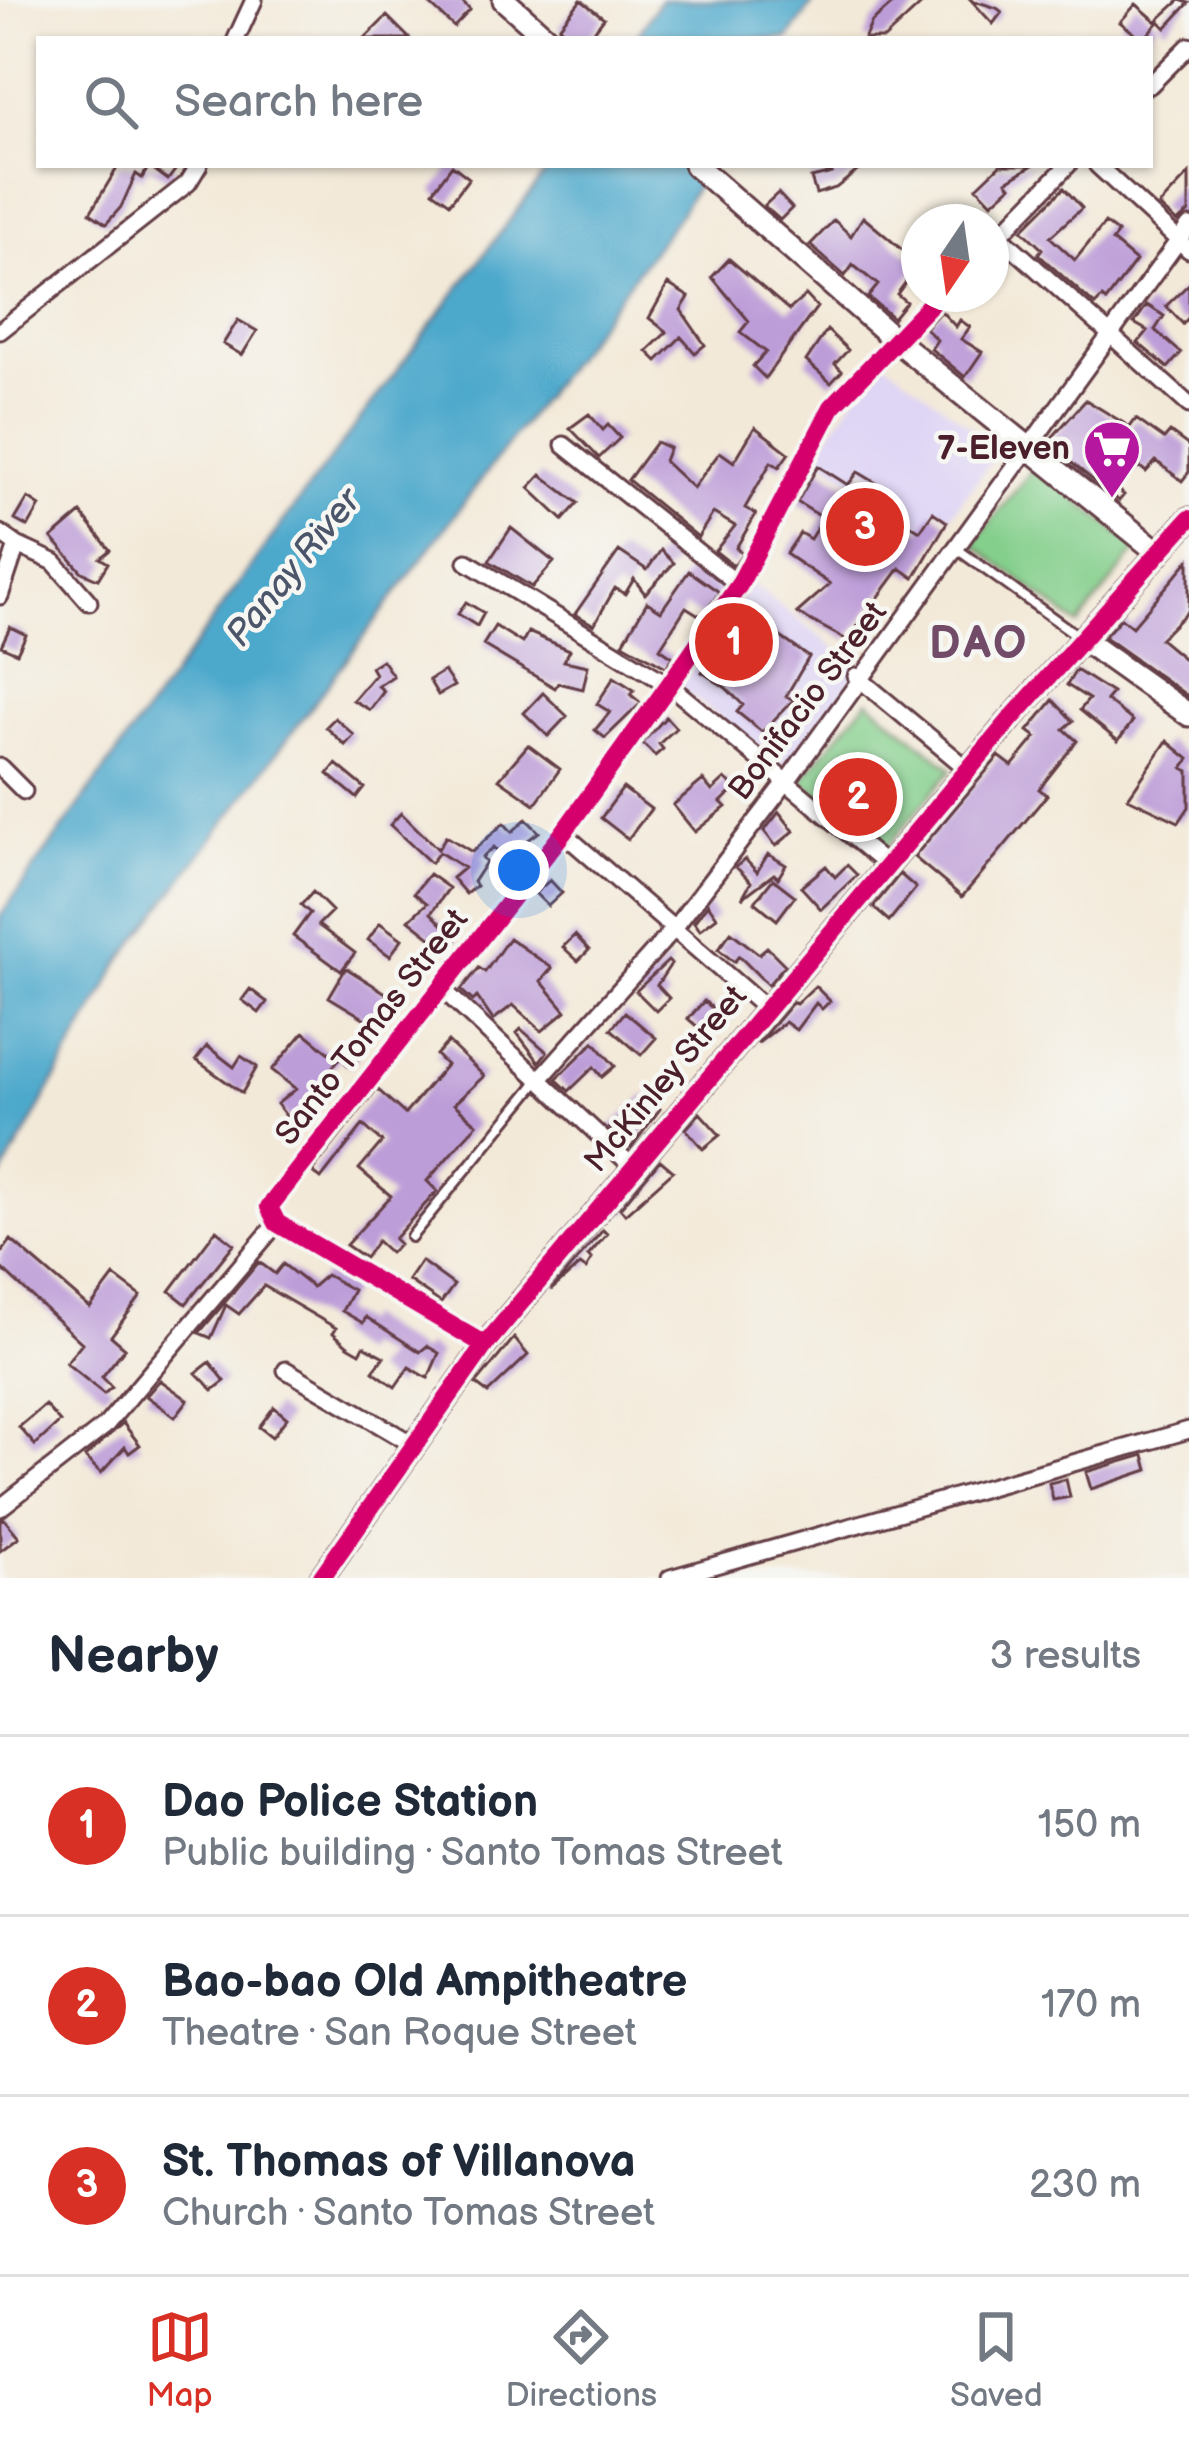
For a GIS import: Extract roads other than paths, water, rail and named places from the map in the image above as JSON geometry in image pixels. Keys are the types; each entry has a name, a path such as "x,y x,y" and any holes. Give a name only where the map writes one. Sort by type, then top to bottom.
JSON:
{"street":[{"path":"237,36 254,0"},
{"path":"504,0 545,36"},
{"path":"1153,82 1187,52"},
{"path":"1,326 188,184 198,168"},
{"path":"698,168 894,339 1030,443 1159,552"},
{"path":"1009,226 1065,168"},
{"path":"1101,168 1185,238"},
{"name":"Bonifacio Street","path":"539,1080 673,931 957,549 1108,334 1185,238"},
{"path":"1009,252 1189,405"},
{"name":"Santo Tomas Street","path":"0,1508 105,1426 272,1218 440,987 563,832 739,585 832,407 922,312"},
{"path":"564,445 739,585"},
{"name":"McKinley Street","path":"321,1578 484,1345 765,1008 1189,519"},
{"path":"0,532 54,562 89,602"},
{"path":"0,596 17,545"},
{"path":"467,562 669,685 889,867"},
{"path":"1082,639 1189,715"},
{"path":"858,678 969,770"},
{"path":"0,767 24,791"},
{"path":"563,832 765,1008"},
{"path":"440,987 632,1166"},
{"path":"272,1218 484,1345"},
{"path":"286,1370 414,1445"},
{"path":"670,1578 1189,1430"}],"lane":[{"path":"957,549 1082,639"},
{"path":"411,1237 539,1080"}],"water":[{"path":"660,0 815,0 790,36 637,36"},
{"name":"Panay River","path":"549,168 707,168 677,218 121,961 0,1180 0,916 280,526"}],"place":[{"name":"7-Eleven","path":"1112,500"},
{"name":"St. Thomas of Villanova","path":"865,527"},
{"name":"Dao Police Station","path":"734,642"},
{"name":"Bao-bao Old Ampitheatre","path":"858,797"}],"district":[{"name":"DAO","path":"979,644"}]}
